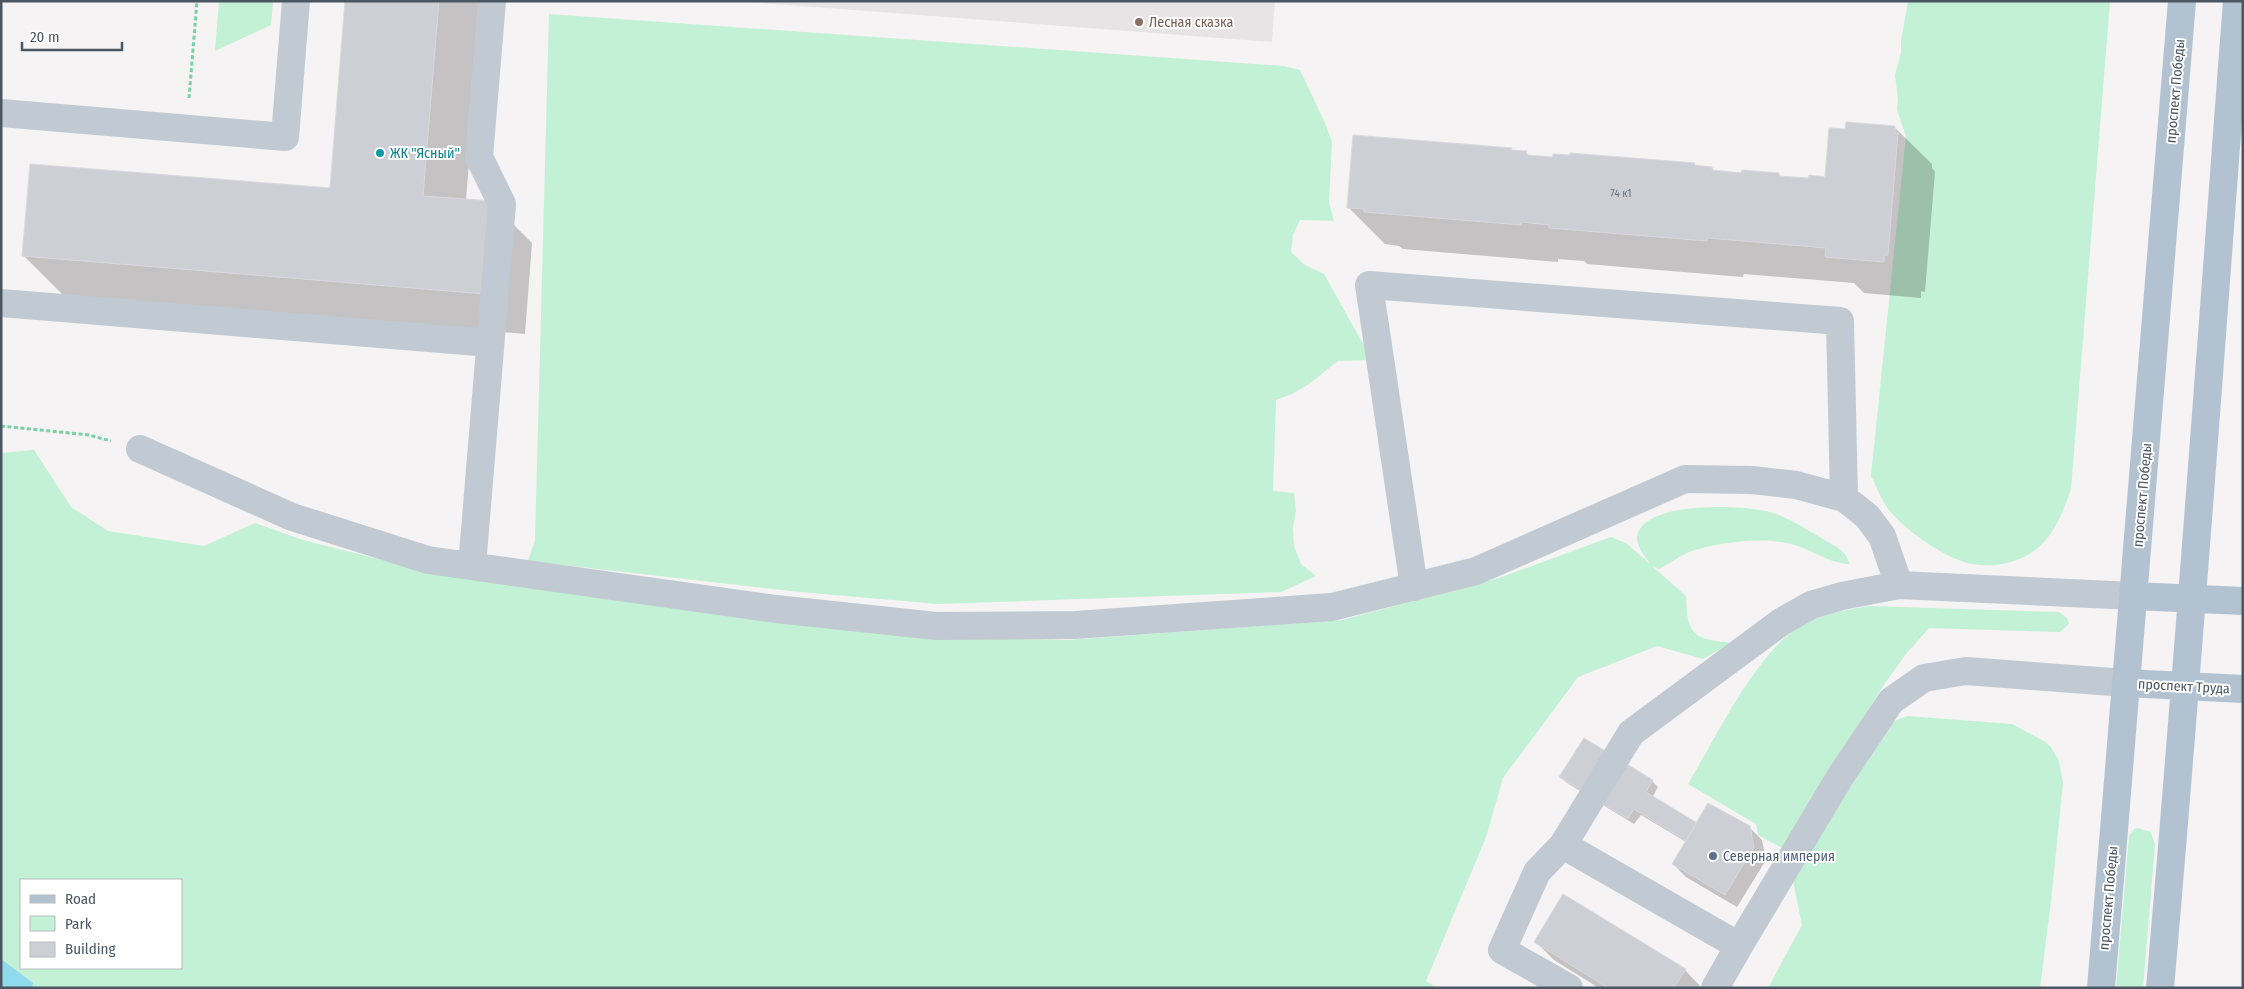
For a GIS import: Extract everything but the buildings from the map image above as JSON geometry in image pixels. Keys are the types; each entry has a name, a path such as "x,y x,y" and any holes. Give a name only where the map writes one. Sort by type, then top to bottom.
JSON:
{"main road":[{"name":"проспект Победы","path":"2101,988 2182,1"},
{"path":"2160,988 2186,685 2237,1"},
{"path":"2134,596 2243,600"},
{"name":"проспект Труда","path":"2126,683 2243,689"}],"lane":[{"path":"1,114 285,137 296,1"},
{"path":"472,566 502,204 478,157 492,1"},
{"path":"1414,586 1369,285 1840,321 1844,498"},
{"path":"1,303 490,343"},
{"path":"140,449 292,517 428,560 776,609 936,626 1075,625 1332,607 1476,571 1685,479 1752,480 1796,485 1844,498 1867,516 1882,536 1899,585"},
{"path":"1569,988 1502,950 1537,872 1563,845 1631,732 1781,622 1811,606 1842,596 1899,585 2134,596"},
{"path":"1715,988 1840,777 1891,701 1924,678 1966,672 2126,683"},
{"path":"1563,845 1739,946"}],"path":[{"path":"187,129 197,1"},
{"path":"1,426 89,435 140,449"}],"shaded area":[{"name":"Лесная сказка","path":"737,1 1275,1 1272,42"}],"green space":[{"path":"219,1 273,1 271,25 215,51"},
{"path":"1908,1 2110,1 2071,489 2051,534 2040,546 2033,552 2015,561 1994,565 1964,562 1944,553 1924,540 1904,525 1889,510 1871,476 1906,136 1897,110 1898,99 1895,75 1901,53 1901,41"},
{"path":"549,14 1284,66 1300,70 1332,142 1329,202 1334,221 1300,220 1293,235 1291,252 1305,265 1324,274 1372,360 1338,361 1309,384 1292,394 1276,400 1273,491 1294,493 1296,511 1293,528 1294,546 1301,564 1316,576 1281,592 938,604 800,592 528,561 535,540"},
{"path":"34,450 71,507 108,531 204,546 255,523 303,540 426,571 929,637 1068,640 1342,620 1499,578 1611,537 1626,543 1650,564 1637,541 1643,525 1657,516 1697,508 1741,508 1780,515 1836,546 1848,559 1849,564 1842,563 1802,547 1783,542 1742,541 1714,545 1689,552 1659,569 1652,566 1686,596 1689,622 1695,633 1710,640 1731,643 1703,659 1657,646 1578,677 1503,778 1486,837 1426,981 1437,988 1,988 1,453"},
{"path":"1870,606 2059,612 2067,618 2069,624 2060,632 1929,628 1906,654 1885,683 1782,848 1758,835 1756,824 1688,784 1735,702 1763,661 1778,644 1794,630 1811,620 1841,611"},
{"path":"1907,716 2012,724 2044,741 2051,747 2059,761 2063,783 2040,988 1768,988 1802,925 1793,881 1885,730 1895,721"},
{"path":"2138,828 2151,832 2155,845 2143,988 2116,988 2129,836 2134,829"}],"water":[{"path":"1,959 33,983 32,988 1,988"}],"place":[{"name":"Лесная сказка","path":"1139,22"},
{"name":"ЖК \"Ясный\"","path":"380,153"},
{"name":"Северная империя","path":"1713,856"}]}
